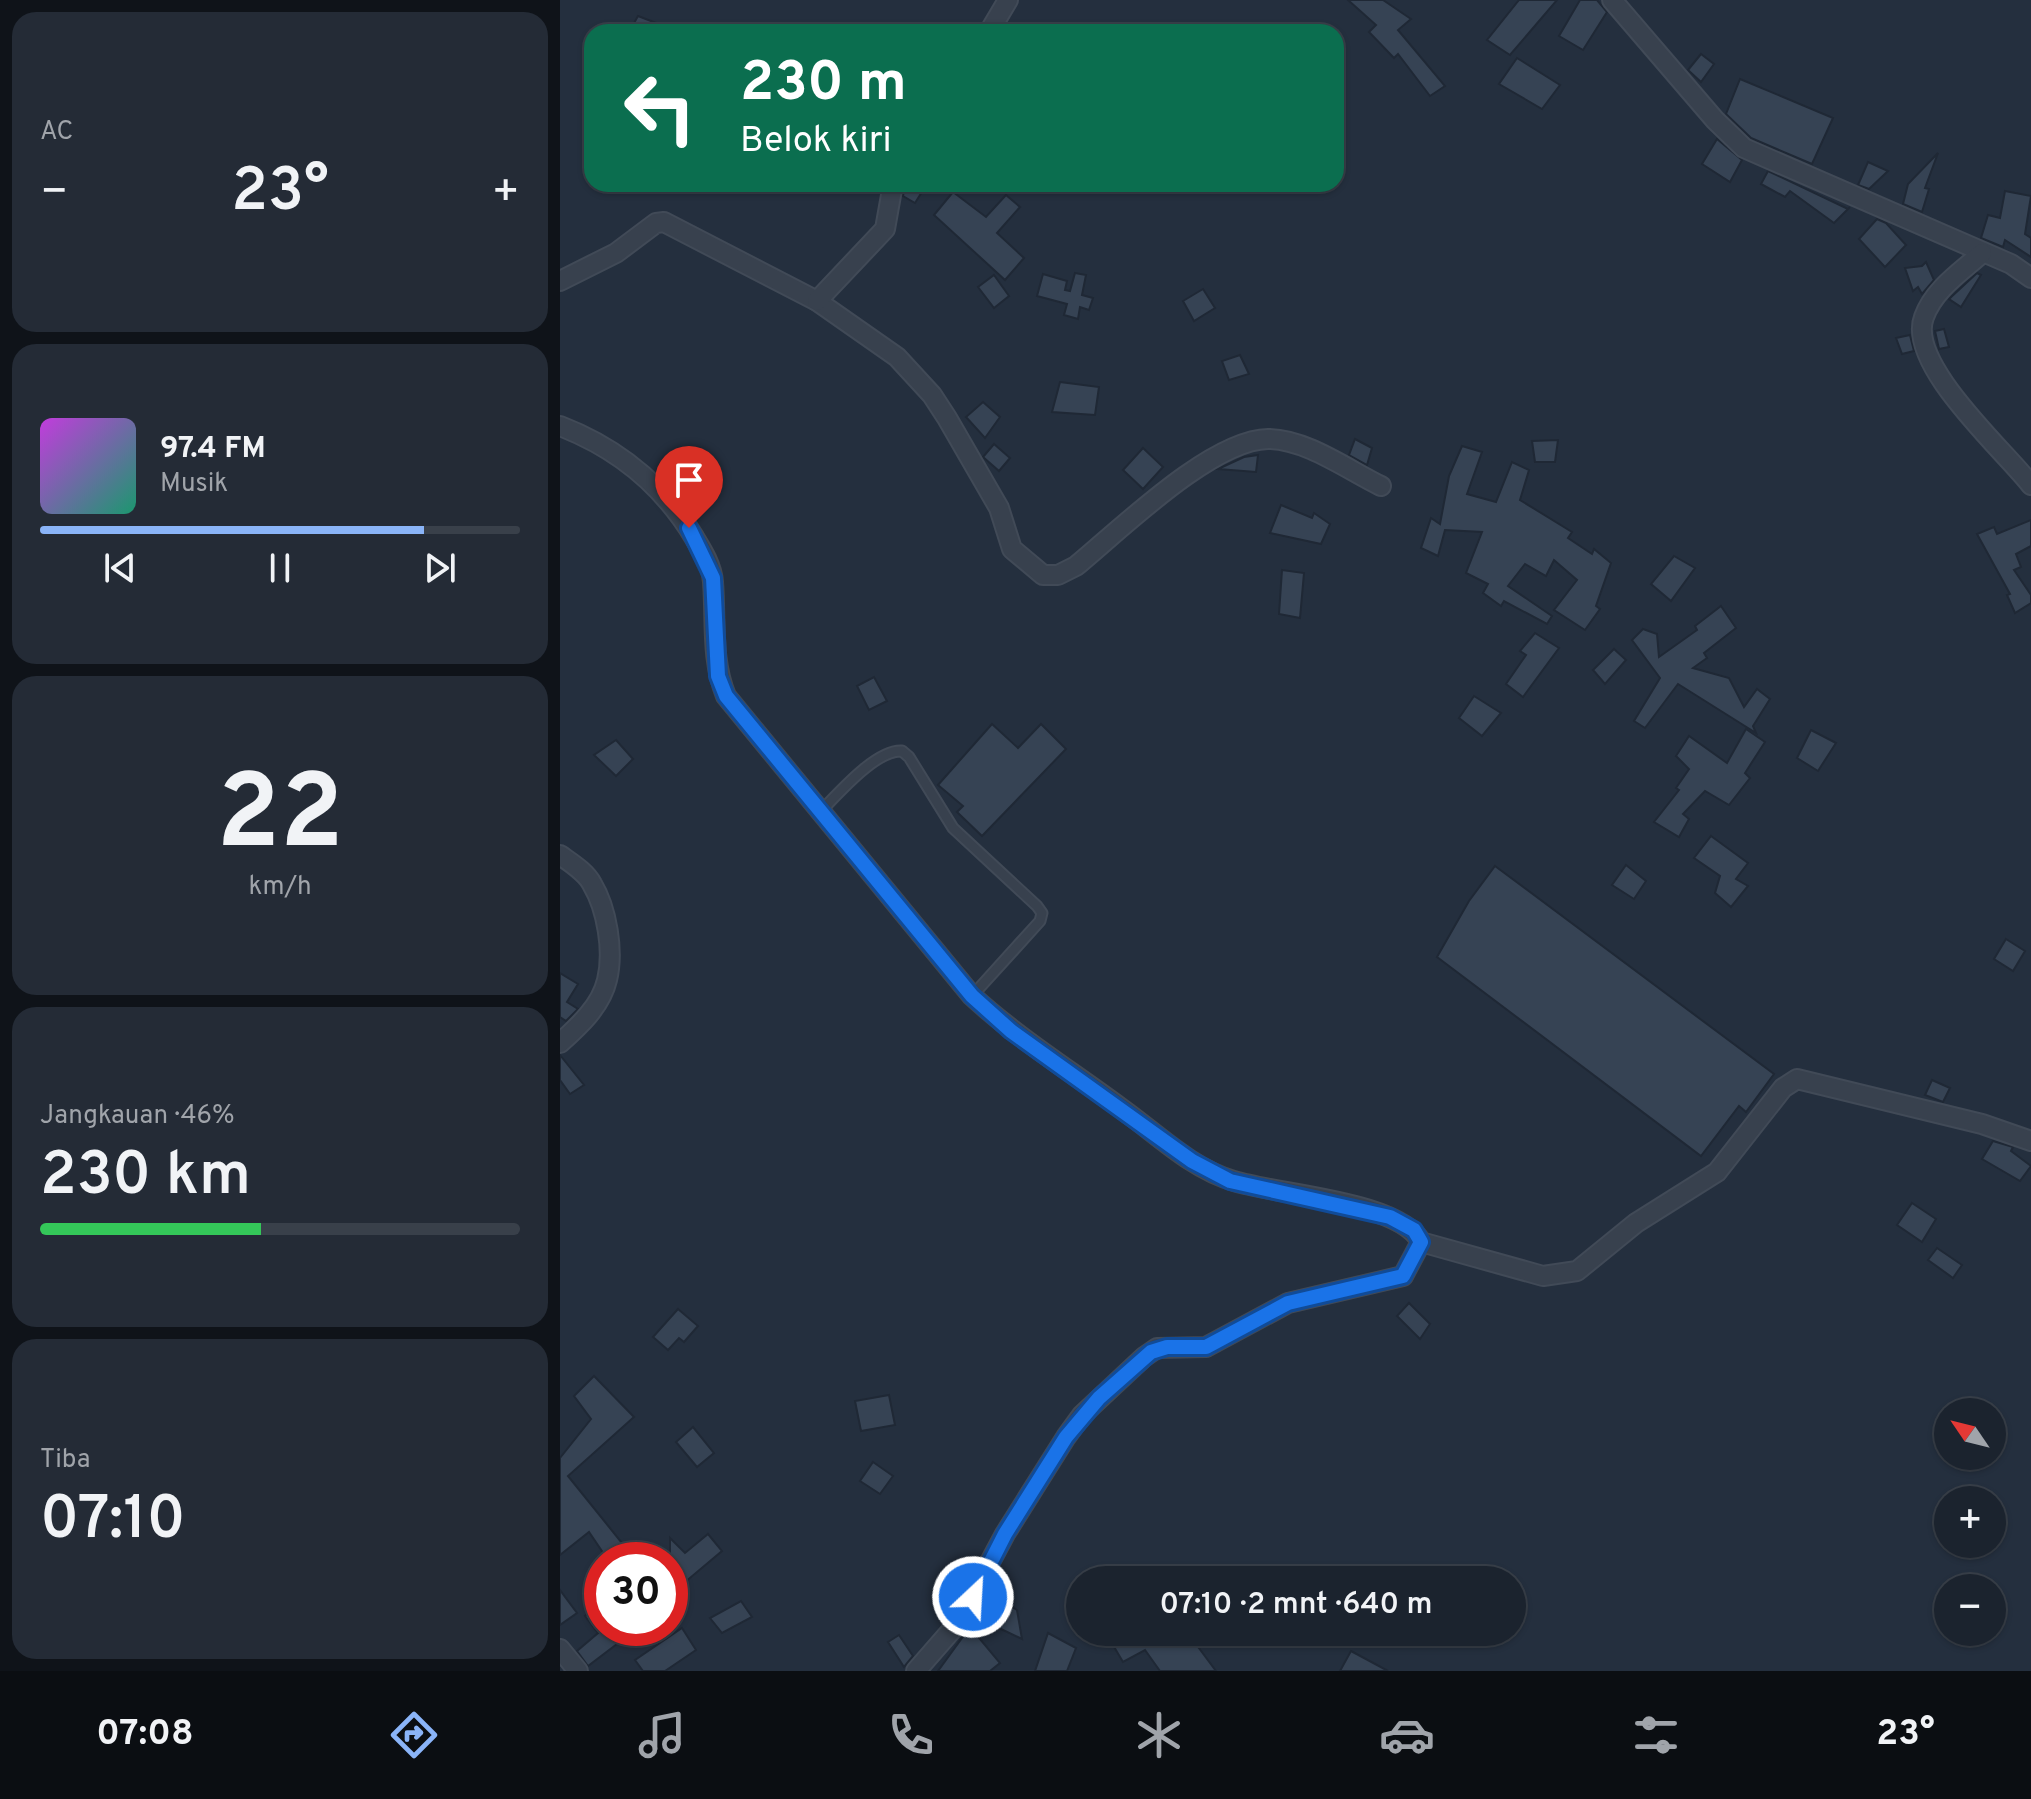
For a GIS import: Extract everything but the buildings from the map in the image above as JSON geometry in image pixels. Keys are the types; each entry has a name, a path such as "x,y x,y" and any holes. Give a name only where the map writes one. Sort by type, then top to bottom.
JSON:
{"street":[{"path":"994,24 1008,0"},
{"path":"1612,0 1732,139 1758,155 2011,264 2031,278"},
{"path":"817,301 885,229 892,192"},
{"path":"560,281 616,253 656,223 664,222 817,301 881,344 932,395 999,508 1012,549 1043,575 1058,575 1076,566 1174,485 1218,457 1254,442 1269,439 1310,450 1381,486"},
{"path":"1982,253 1941,289 1924,317 1923,339 1937,373 2009,464 2031,485"},
{"path":"560,426 587,436 633,464 680,514 713,578 718,676 726,696 972,996 1011,1031 1192,1161 1230,1181 1390,1217 1414,1230 1421,1242 1543,1276 1577,1271 1636,1223 1717,1172 1783,1088 1797,1079 1982,1124 2031,1141"},
{"path":"560,855 592,883 605,923 609,963 607,981 597,1003 560,1043"},
{"path":"916,1671 957,1624 1005,1534 1066,1437 1082,1415 1144,1357 1157,1348 1206,1347 1288,1303 1403,1276 1421,1242"},
{"path":"560,1649 578,1671"}],"lane":[{"path":"819,813 875,761 888,753 902,751 909,757 953,828 1037,906 1042,913 1040,921 972,996"}],"route":[{"path":"689,528 713,578 718,676 726,696 972,996 1011,1031 1121,1107 1192,1161 1230,1181 1390,1217 1414,1230 1421,1242 1411,1267 1403,1276 1332,1290 1288,1303 1206,1347 1157,1348 1144,1357 1082,1415 1066,1437 1005,1534 973,1597"}]}
